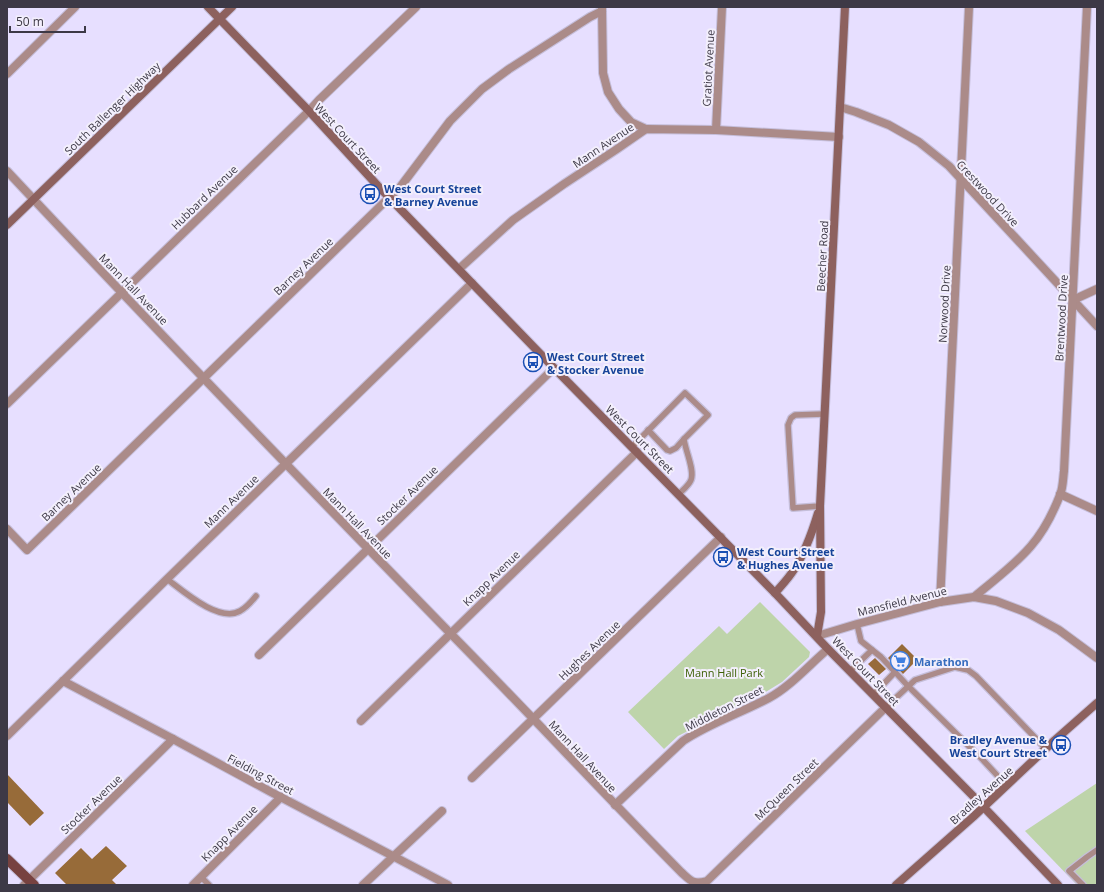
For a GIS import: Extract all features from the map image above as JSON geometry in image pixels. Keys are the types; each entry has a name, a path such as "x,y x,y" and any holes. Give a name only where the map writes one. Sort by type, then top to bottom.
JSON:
{"main road":[{"path":"7,859 28,883"}],"street":[{"path":"7,74 75,7"},
{"name":"West Court Street","path":"208,7 388,197 874,694 1058,885"},
{"name":"South Ballenger Highway","path":"7,225 232,7"},
{"name":"Hubbard Avenue","path":"7,404 416,7"},
{"name":"Gratiot Avenue","path":"716,130 722,7"},
{"name":"Beecher Road","path":"817,636 821,612 820,506 845,7"},
{"name":"Norwood Drive","path":"940,602 969,7"},
{"name":"Brentwood Drive","path":"974,597 1031,546 1048,521 1060,494 1064,471 1087,7"},
{"path":"602,9 603,73 608,92 619,109 632,122 646,129"},
{"name":"Barney Avenue","path":"7,528 27,550 401,186 450,121 482,89 515,65 602,9"},
{"name":"Crestwood Drive","path":"840,107 889,125 919,142 949,166 1097,326"},
{"name":"Mann Avenue","path":"459,269 513,220 646,129 716,130 839,137"},
{"name":"Mann Hall Avenue","path":"7,171 204,379 534,719 615,805 681,872 691,881 699,884"},
{"name":"Mann Avenue","path":"7,736 472,283"},
{"path":"1073,300 1097,289"},
{"name":"Stocker Avenue","path":"259,654 554,368"},
{"name":"Knapp Avenue","path":"361,721 635,450"},
{"path":"1060,494 1097,511"},
{"name":"Beecher Road","path":"775,593 793,572 805,549 812,533 820,506"},
{"name":"Hughes Avenue","path":"472,778 721,537"},
{"name":"Mansfield Avenue","path":"817,636 940,602 974,597 996,601 1028,613 1059,630 1097,658"},
{"name":"Middleton Street","path":"615,805 683,741 695,733 770,698 789,684 828,648"},
{"name":"Fielding Street","path":"63,681 448,885"},
{"name":"Bradley Avenue","path":"896,885 984,807 1097,703"},
{"name":"McQueen Street","path":"699,884 707,881 886,707"},
{"name":"Stocker Avenue","path":"28,883 173,739"},
{"name":"Knapp Avenue","path":"193,885 281,797"},
{"path":"363,885 442,811"},
{"path":"370,879 376,885"}],"lane":[{"path":"635,450 648,430 685,393 708,415 676,448 670,451 667,450 648,430"},
{"path":"820,506 793,508 788,425 791,418 795,415 824,414"},
{"path":"679,494 692,479 692,471 684,447 684,439"},
{"path":"167,579 196,600 214,610 230,614 241,611 256,596"},
{"path":"857,624 861,641 881,657 1007,786"},
{"path":"850,670 872,650"},
{"path":"886,707 915,680 955,667 968,670 990,690 1046,749"},
{"path":"874,694 896,672"},
{"path":"1083,885 1069,871 1097,850"},
{"path":"201,877 209,885"}],"green space":[{"name":"Mann Hall Park","path":"760,602 810,652 809,657 782,682 764,693 678,736 664,749 628,712 719,626 727,634"},
{"path":"1097,783 1097,885 1077,885 1025,831"}],"building":[{"path":"902,644 914,656 914,663 903,674 888,658"},
{"path":"875,658 886,669 879,675 868,664"},
{"path":"7,774 44,813 30,826 7,802"},
{"path":"106,846 127,866 112,880 117,885 67,885 55,873 81,848 92,859"}],"place":[{"name":"West Court Street & Barney Avenue","path":"370,194"},
{"name":"West Court Street & Stocker Avenue","path":"533,362"},
{"name":"West Court Street & Hughes Avenue","path":"723,557"},
{"name":"Marathon","path":"900,661"},
{"name":"Bradley Avenue & West Court Street","path":"1061,745"}]}
